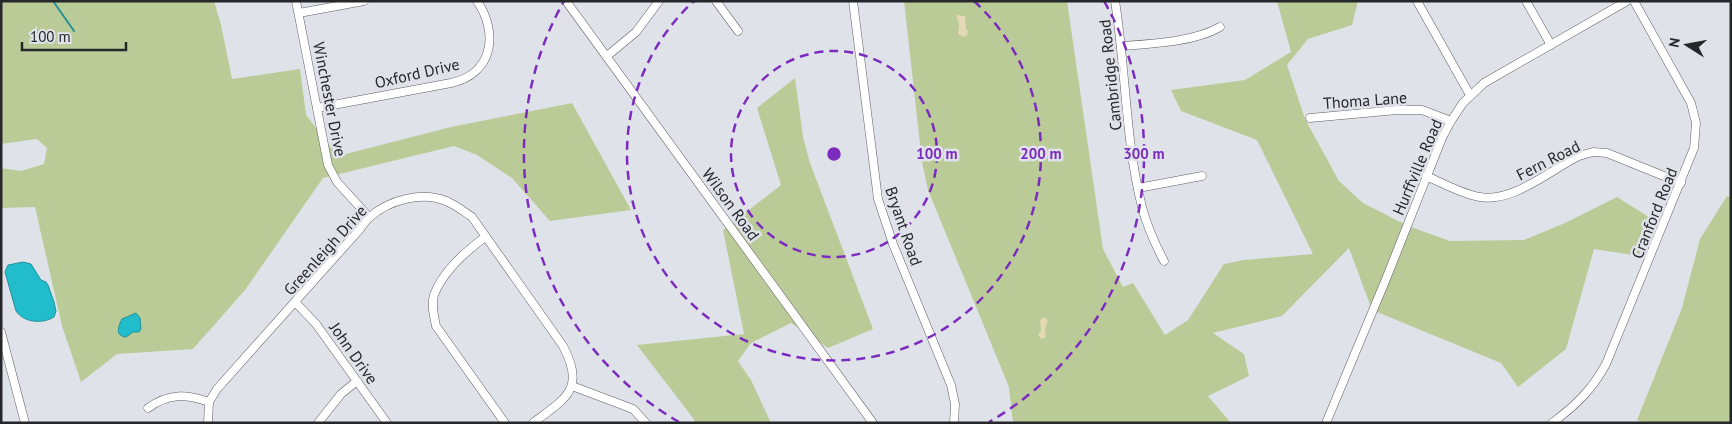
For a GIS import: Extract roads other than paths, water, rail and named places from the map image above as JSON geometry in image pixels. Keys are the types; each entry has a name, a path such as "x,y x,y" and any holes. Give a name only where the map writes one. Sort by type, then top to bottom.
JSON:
{"street":[{"name":"Winchester Drive","path":"296,1 300,13 329,170 340,186 369,217"},
{"path":"300,13 364,1"},
{"name":"Oxford Drive","path":"317,108 448,84 468,77 475,72 484,60 490,41 487,20 477,1"},
{"name":"Wilson Road","path":"566,1 873,423"},
{"path":"607,56 636,32 659,1"},
{"path":"716,1 738,31"},
{"name":"Bryant Road","path":"853,1 878,199 890,235 951,385 955,404 954,423"},
{"name":"Cambridge Road","path":"1115,1 1132,152 1138,188 1147,223 1164,261"},
{"path":"1417,1 1470,94"},
{"path":"1526,1 1551,45"},
{"name":"Hurffville Road","path":"1326,423 1450,121 1470,94 1492,78 1627,1"},
{"name":"Cranford Road","path":"1552,423 1565,418 1588,393 1606,364 1681,183 1696,139 1695,117 1691,103 1634,1"},
{"path":"1121,46 1194,38 1220,27"},
{"name":"Thoma Lane","path":"1310,118 1397,110 1422,110 1450,121"},
{"name":"Fern Road","path":"1426,176 1473,196 1497,198 1514,192 1579,156 1600,152 1615,155 1681,183"},
{"path":"1138,188 1202,176"},
{"name":"Greenleigh Drive","path":"209,402 217,389 296,303 369,217 388,204 425,196 444,200 472,217 563,346 574,370 572,386"},
{"path":"485,237 465,252 442,280 434,296 433,312 436,326 506,423"},
{"name":"John Drive","path":"296,303 316,324 387,423"},
{"path":"1,332 25,423"},
{"path":"318,423 341,394 357,381"},
{"path":"533,423 563,401 572,386 633,409 640,414 646,423"},
{"path":"148,408 158,401 177,396 188,396 209,402 208,423"}],"water":[{"path":"23,262 31,264 41,280 48,285 56,311 54,317 45,321 34,321 24,318 16,311 5,272 8,265"},
{"path":"136,313 140,318 141,329 139,332 133,332 126,337 120,335 119,328 122,319"}],"waterway":[{"path":"53,1 74,31"}]}
